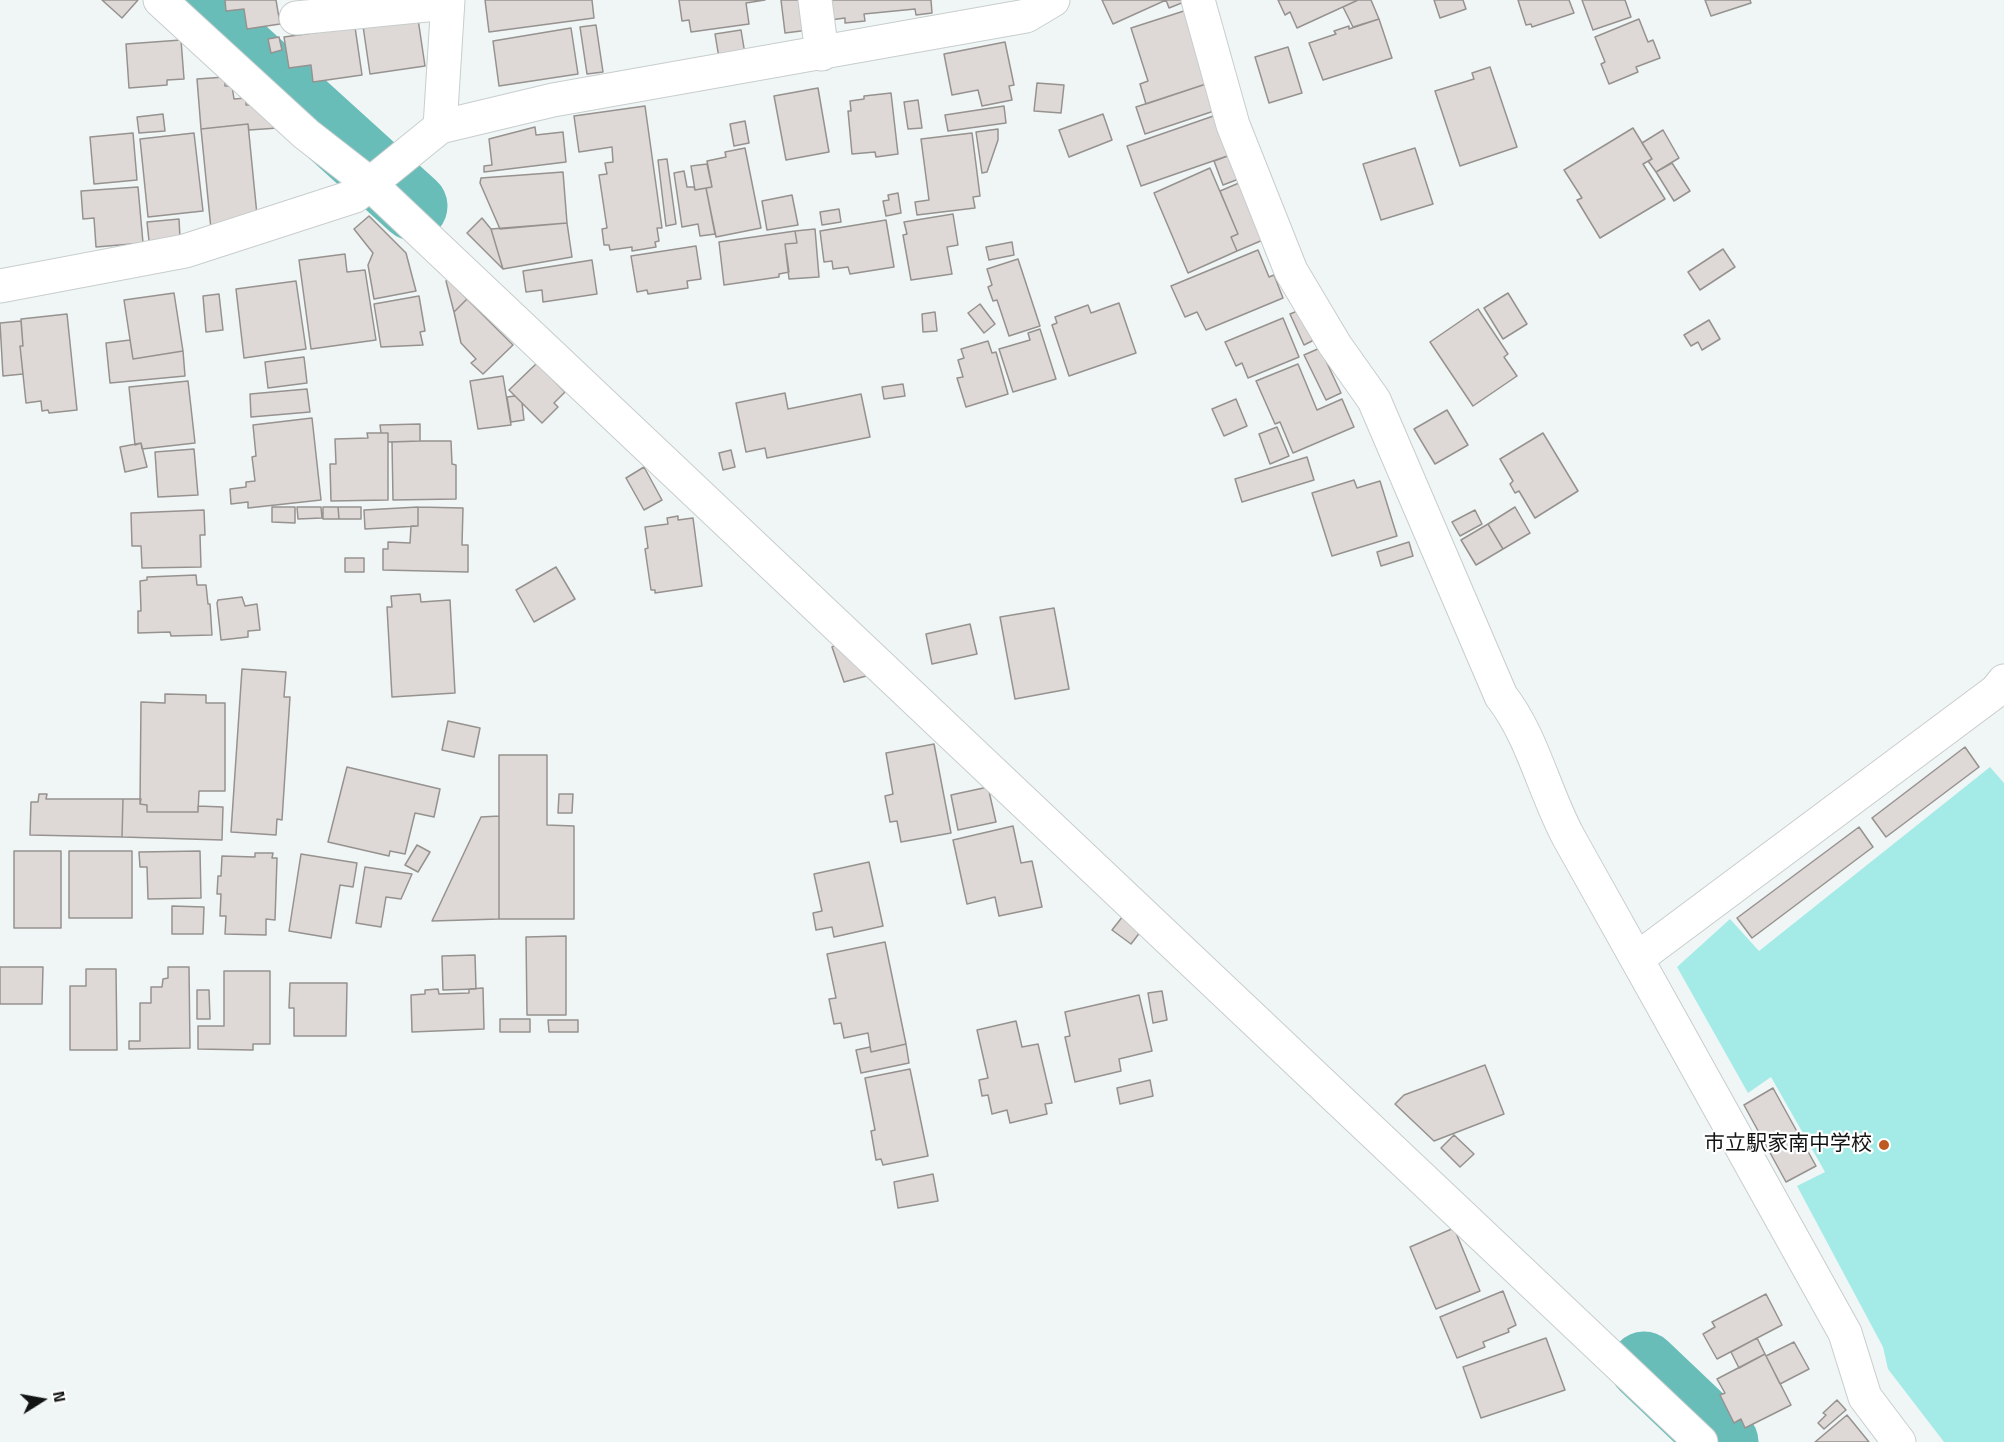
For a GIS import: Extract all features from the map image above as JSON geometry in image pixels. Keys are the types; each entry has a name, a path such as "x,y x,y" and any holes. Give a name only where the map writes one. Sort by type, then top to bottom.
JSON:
{"street":[{"path":"160,0 306,134 369,183 1701,1442"},
{"path":"815,0 822,54"},
{"path":"0,286 185,251 355,196 440,127 554,100 1026,16 1053,0"},
{"path":"1198,0 1233,125 1291,271 1335,345 1374,400 1501,696 1516,715 1550,799 1568,835 1845,1333 1865,1397 1899,1442"},
{"path":"296,18 447,2 440,127"},
{"path":"1638,958 1996,691 2004,681"}],"shaded area":[{"name":"市立駅家南中学校","path":"1990,767 2004,783 2004,1442 1944,1442 1888,1369 1883,1347 1797,1186 1825,1172 1771,1077 1748,1093 1677,967 1730,919 1759,951"}],"building":[{"path":"102,0 138,0 122,18"},
{"path":"225,0 276,0 280,24 247,29 244,9 226,11"},
{"path":"485,0 592,0 594,18 489,32"},
{"path":"679,0 765,0 746,3 749,24 691,32 689,20 682,21"},
{"path":"781,0 805,0 809,30 785,33"},
{"path":"828,0 931,0 932,13 916,15 915,9 864,14 865,21 845,23 845,18 830,20"},
{"path":"1102,0 1166,0 1113,24"},
{"path":"1166,0 1189,0 1169,8"},
{"path":"1278,0 1358,0 1297,28 1290,12 1285,15"},
{"path":"1358,0 1371,0 1379,19 1353,27 1343,7"},
{"path":"1434,0 1463,0 1466,9 1440,18"},
{"path":"1518,0 1569,0 1574,13 1532,27 1531,24 1526,25"},
{"path":"1582,0 1625,0 1631,17 1593,30"},
{"path":"1705,0 1750,0 1751,3 1711,16"},
{"path":"1187,10 1215,81 1146,104 1140,84 1148,81 1131,28"},
{"path":"418,19 425,66 370,74 363,26"},
{"path":"1379,19 1392,58 1323,80 1309,43 1336,34 1334,31 1349,26 1349,29"},
{"path":"1639,19 1648,42 1653,40 1660,58 1636,67 1638,72 1609,84 1601,64 1605,62 1595,37"},
{"path":"596,25 603,72 587,74 580,27"},
{"path":"355,27 362,75 313,82 311,65 289,68 284,37"},
{"path":"571,28 578,74 499,86 493,41"},
{"path":"741,30 745,54 719,58 715,34"},
{"path":"279,37 282,50 271,53 268,39"},
{"path":"181,40 184,79 167,80 167,85 129,88 126,44"},
{"path":"1005,42 1014,85 1009,86 1012,100 982,106 978,90 952,95 944,54"},
{"path":"1288,47 1302,93 1269,103 1255,57"},
{"path":"1490,67 1517,147 1460,166 1435,91 1474,79 1472,73"},
{"path":"225,77 225,86 232,86 234,99 246,98 246,105 252,105 278,128 249,130 248,124 201,129 197,79"},
{"path":"1215,81 1223,108 1145,134 1136,107"},
{"path":"1037,83 1064,85 1061,113 1034,111"},
{"path":"818,88 829,152 786,160 774,96"},
{"path":"891,93 898,154 876,157 875,152 852,154 848,111 851,111 850,101 864,99 864,96"},
{"path":"918,100 922,128 908,129 904,102"},
{"path":"645,106 662,228 657,228 659,241 655,242 656,247 632,251 632,247 610,250 609,245 604,245 602,229 607,228 599,175 607,174 605,163 613,162 612,147 579,152 574,116"},
{"path":"1004,106 1006,123 948,131 945,115"},
{"path":"1222,113 1236,153 1141,186 1127,146"},
{"path":"163,114 165,131 139,133 137,117"},
{"path":"1103,114 1112,140 1069,157 1059,130"},
{"path":"745,121 749,143 734,146 730,124"},
{"path":"248,124 257,215 211,229 201,129"},
{"path":"535,127 536,135 563,132 566,162 484,172 484,166 492,165 489,139"},
{"path":"1633,128 1652,159 1643,164 1665,199 1600,238 1577,200 1582,198 1564,170"},
{"path":"998,129 998,140 987,172 982,173 976,132"},
{"path":"1663,130 1679,158 1656,172 1648,161 1652,159 1642,143"},
{"path":"133,133 137,180 94,184 90,137"},
{"path":"194,133 203,211 148,217 140,139"},
{"path":"972,133 980,196 973,197 975,208 917,215 915,202 929,200 921,139"},
{"path":"745,148 761,228 716,237 706,188 712,187 707,161 726,157 725,152"},
{"path":"1415,148 1433,204 1381,220 1363,164"},
{"path":"1236,153 1244,177 1223,185 1214,161"},
{"path":"667,159 676,224 666,226 658,160"},
{"path":"1672,163 1690,191 1674,201 1656,172"},
{"path":"707,164 712,187 695,190 691,166"},
{"path":"1210,168 1238,234 1231,237 1237,251 1188,273 1154,193"},
{"path":"684,171 687,187 694,187 695,190 706,188 715,234 700,236 698,224 682,227 674,173"},
{"path":"563,172 567,223 500,229 480,183 481,178"},
{"path":"1246,180 1270,237 1237,251 1231,237 1238,234 1220,191"},
{"path":"138,187 143,243 96,247 94,218 83,219 81,191"},
{"path":"898,193 901,213 886,216 883,201 889,200 888,195"},
{"path":"792,195 798,225 767,230 762,201"},
{"path":"839,209 841,222 822,225 820,212"},
{"path":"953,214 958,245 947,247 952,274 911,280 903,235 907,234 904,222"},
{"path":"369,216 406,253 416,291 374,299 368,265 373,253 354,229"},
{"path":"482,218 491,229 503,269 467,233"},
{"path":"179,219 180,238 149,241 147,222"},
{"path":"886,220 894,267 850,274 848,267 833,269 832,261 824,262 820,231"},
{"path":"567,223 572,257 503,269 491,229"},
{"path":"815,229 819,277 789,279 785,244 797,243 795,231"},
{"path":"795,231 797,243 785,244 789,272 779,274 779,277 724,285 719,242"},
{"path":"1012,242 1014,255 989,260 986,247"},
{"path":"696,246 701,279 687,281 688,288 648,294 647,290 637,292 631,256"},
{"path":"1723,249 1735,267 1700,290 1688,272"},
{"path":"1258,250 1269,277 1274,275 1283,298 1206,330 1197,312 1185,317 1171,286"},
{"path":"345,254 347,272 365,270 376,340 311,349 299,260"},
{"path":"1018,259 1040,326 1009,336 997,300 993,301 988,287 992,285 987,269"},
{"path":"592,260 597,294 543,302 542,290 526,292 523,271"},
{"path":"448,279 467,299 454,312 446,281"},
{"path":"296,281 306,349 244,358 236,289"},
{"path":"174,293 183,351 133,359 124,300"},
{"path":"1508,293 1527,324 1503,339 1484,308"},
{"path":"219,294 223,330 206,332 203,296"},
{"path":"419,296 425,331 420,332 423,345 381,347 374,304"},
{"path":"467,299 513,345 483,374 471,363 476,359 461,343 454,312"},
{"path":"1119,303 1136,353 1069,376 1052,325 1057,323 1055,317 1088,305 1091,313"},
{"path":"980,304 995,324 984,333 968,313"},
{"path":"1305,308 1318,338 1304,345 1290,314"},
{"path":"1478,309 1508,354 1504,357 1517,376 1473,406 1430,342"},
{"path":"935,312 937,331 923,332 922,314"},
{"path":"67,314 77,410 49,413 48,410 42,411 41,401 26,403 20,346 23,346 21,319"},
{"path":"1283,318 1299,357 1248,378 1242,363 1236,366 1225,342"},
{"path":"1709,320 1720,339 1702,350 1698,342 1691,346 1684,335"},
{"path":"21,321 23,346 20,346 23,374 3,376 0,323"},
{"path":"1040,329 1056,379 1013,392 999,349 1030,340 1028,333"},
{"path":"130,340 133,359 183,351 185,376 110,383 106,343"},
{"path":"988,341 992,353 996,352 1008,394 966,407 957,378 963,377 958,360 964,358 961,349"},
{"path":"1320,348 1341,393 1326,400 1304,355"},
{"path":"304,357 307,383 268,388 265,362"},
{"path":"537,363 565,392 554,403 558,407 542,423 509,390"},
{"path":"1298,364 1317,410 1342,399 1354,427 1293,453 1280,422 1275,424 1256,381"},
{"path":"503,376 511,425 478,429 470,381"},
{"path":"188,381 195,443 142,449 141,443 135,445 129,387"},
{"path":"903,384 905,396 884,399 882,387"},
{"path":"307,389 310,412 251,417 250,394"},
{"path":"785,393 788,409 861,394 870,437 767,458 765,448 746,452 736,403"},
{"path":"515,396 522,403 524,420 511,422 507,397"},
{"path":"1236,399 1247,426 1224,436 1212,409"},
{"path":"1447,410 1468,445 1435,464 1414,429"},
{"path":"312,418 321,500 248,508 248,502 231,504 230,489 246,487 246,482 255,481 252,457 256,456 253,425"},
{"path":"420,424 420,441 388,442 388,433 381,433 380,425"},
{"path":"1277,427 1289,456 1270,464 1259,434"},
{"path":"367,433 388,433 388,500 331,501 330,464 336,464 335,439 368,438"},
{"path":"1543,433 1578,491 1535,518 1519,491 1515,493 1510,484 1513,481 1500,459"},
{"path":"451,441 452,464 456,465 456,499 393,500 392,442"},
{"path":"141,443 147,467 125,472 120,447"},
{"path":"194,449 198,495 158,497 155,452"},
{"path":"731,450 735,467 723,470 719,453"},
{"path":"1307,457 1314,480 1242,502 1235,479"},
{"path":"644,467 662,500 644,510 626,478"},
{"path":"1354,480 1357,488 1380,481 1397,536 1332,556 1312,493"},
{"path":"272,507 295,507 295,523 272,522"},
{"path":"297,507 321,507 322,518 298,519"},
{"path":"323,507 338,507 339,519 323,519"},
{"path":"338,507 361,507 361,519 339,519"},
{"path":"418,507 463,508 462,545 468,545 468,572 383,570 383,549 388,549 388,542 410,543 411,526 418,526"},
{"path":"418,507 418,526 365,529 364,510"},
{"path":"1515,507 1530,533 1503,549 1488,524"},
{"path":"204,510 205,535 200,535 201,567 142,568 141,546 132,546 131,513"},
{"path":"1475,510 1482,524 1460,536 1452,522"},
{"path":"678,516 678,520 693,518 702,586 655,593 655,590 651,590 645,549 648,548 645,527 668,524 667,518"},
{"path":"1488,524 1503,549 1476,565 1461,540"},
{"path":"1409,542 1413,556 1381,566 1377,552"},
{"path":"345,558 364,558 364,572 345,572"},
{"path":"556,567 575,599 534,622 516,590"},
{"path":"196,575 197,585 206,585 212,635 171,636 170,632 138,633 138,611 141,611 140,581 147,580 147,577"},
{"path":"420,594 421,602 450,600 455,693 392,697 387,607 392,607 391,596"},
{"path":"242,597 245,606 257,604 260,630 248,631 248,637 221,640 218,600"},
{"path":"1054,608 1069,689 1015,699 1000,617"},
{"path":"970,624 977,654 932,664 926,634"},
{"path":"836,645 870,675 844,682 832,647"},
{"path":"242,669 286,672 284,697 290,697 282,820 277,819 276,835 231,832"},
{"path":"165,694 206,695 206,703 225,703 225,791 199,791 198,812 147,812 147,805 140,804 141,702 165,703"},
{"path":"448,721 480,728 474,757 442,750"},
{"path":"934,744 951,833 901,842 897,821 890,822 885,796 893,794 886,753"},
{"path":"1965,747 1979,767 1886,837 1872,818"},
{"path":"499,755 547,755 547,825 574,826 574,919 499,919"},
{"path":"347,767 440,789 434,817 415,813 405,854 390,851 389,856 328,842"},
{"path":"988,787 996,822 958,830 951,795"},
{"path":"39,794 47,794 46,799 123,799 122,837 30,835 31,802 38,802"},
{"path":"559,794 573,794 572,813 558,813"},
{"path":"123,799 141,799 140,804 147,805 147,812 198,812 198,806 223,807 222,840 122,837"},
{"path":"499,816 499,919 432,921 481,817"},
{"path":"1013,826 1021,863 1032,861 1042,907 999,916 995,897 967,904 953,840"},
{"path":"1859,827 1873,847 1752,938 1737,918"},
{"path":"417,845 430,852 418,872 405,865"},
{"path":"14,851 61,851 61,928 14,928"},
{"path":"69,851 132,851 132,918 69,918"},
{"path":"200,851 201,898 148,899 147,867 140,867 139,852"},
{"path":"255,853 273,853 272,858 277,858 275,920 266,919 266,935 225,934 226,916 220,916 221,894 217,894 222,856 255,857"},
{"path":"301,854 357,863 353,887 340,885 331,938 289,931"},
{"path":"869,862 883,926 834,937 832,927 816,930 813,913 822,911 814,874"},
{"path":"365,867 412,874 401,899 386,897 381,927 356,923"},
{"path":"172,906 204,907 203,934 172,934"},
{"path":"1123,916 1141,931 1131,944 1112,930"},
{"path":"566,936 566,1015 527,1015 526,937"},
{"path":"885,942 906,1044 871,1052 868,1033 844,1038 841,1023 834,1024 829,999 836,998 827,954"},
{"path":"475,955 476,989 443,990 442,956"},
{"path":"0,967 43,967 42,1004 0,1004"},
{"path":"168,967 189,967 190,1048 129,1049 129,1041 140,1041 140,1003 151,1003 151,987 162,987 163,979 168,978"},
{"path":"86,969 116,969 117,1050 70,1050 70,986 86,986"},
{"path":"224,971 270,971 270,1044 253,1044 253,1050 198,1049 198,1026 224,1026"},
{"path":"290,983 347,983 346,1036 294,1036 294,1008 289,1008"},
{"path":"483,988 484,1029 412,1032 411,995 425,994 425,990 438,989 439,994 469,993 469,989"},
{"path":"197,990 209,990 210,1019 197,1019"},
{"path":"1162,991 1167,1020 1153,1023 1148,993"},
{"path":"1139,995 1152,1051 1119,1059 1121,1071 1075,1082 1065,1037 1070,1036 1065,1012"},
{"path":"500,1019 530,1019 530,1032 500,1032"},
{"path":"548,1020 578,1020 578,1032 549,1032"},
{"path":"1016,1021 1022,1047 1038,1044 1052,1103 1045,1104 1047,1114 1010,1123 1007,1110 992,1114 988,1095 982,1096 979,1080 988,1078 977,1030"},
{"path":"906,1044 909,1063 861,1073 856,1050 870,1047 871,1052"},
{"path":"1485,1065 1504,1114 1434,1141 1395,1104 1404,1095"},
{"path":"910,1069 928,1156 883,1165 881,1159 876,1160 871,1131 875,1130 865,1078"},
{"path":"1150,1080 1153,1096 1120,1104 1117,1088"},
{"path":"1773,1088 1816,1166 1786,1182 1744,1105"},
{"path":"1454,1135 1474,1154 1460,1167 1441,1148"},
{"path":"933,1174 938,1201 898,1208 894,1182"},
{"path":"1454,1228 1480,1291 1436,1309 1410,1247"},
{"path":"1503,1291 1516,1325 1508,1329 1509,1332 1483,1342 1485,1347 1457,1358 1440,1317"},
{"path":"1766,1294 1782,1325 1717,1359 1703,1334 1715,1327 1712,1322"},
{"path":"1546,1338 1565,1390 1481,1418 1463,1367"},
{"path":"1757,1338 1765,1354 1739,1368 1731,1352"},
{"path":"1794,1342 1809,1369 1780,1384 1766,1356"},
{"path":"1765,1354 1791,1405 1745,1428 1741,1419 1734,1423 1720,1395 1725,1393 1717,1379"},
{"path":"1837,1400 1846,1410 1824,1429 1818,1423 1826,1415 1823,1413"},
{"path":"1847,1415 1869,1442 1815,1442"}],"waterway":[{"path":"186,0 413,206"},
{"path":"1644,1366 1724,1442"}],"place":[{"name":"市立駅家南中学校","path":"1884,1145"}]}
